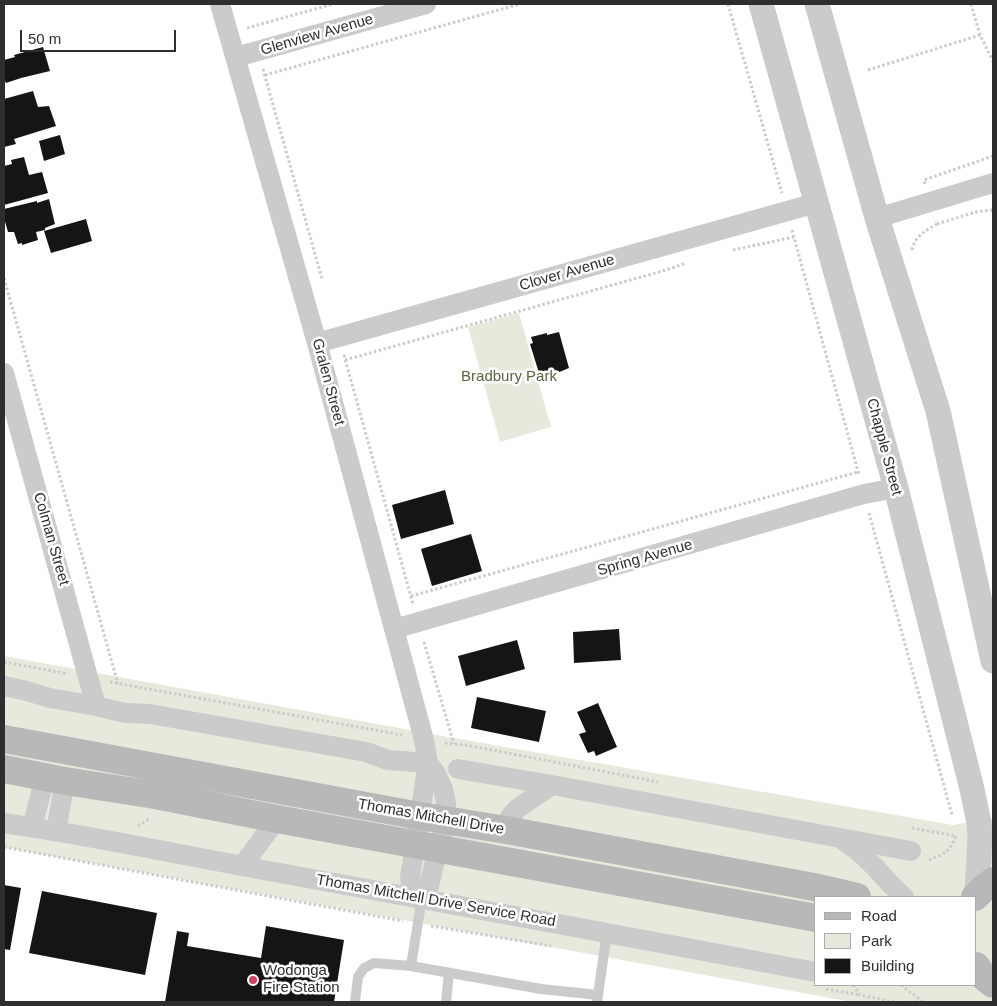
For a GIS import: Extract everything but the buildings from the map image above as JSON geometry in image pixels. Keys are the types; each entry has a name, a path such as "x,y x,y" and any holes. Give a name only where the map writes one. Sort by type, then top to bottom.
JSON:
{"main road":[{"name":"Thomas Mitchell Drive","path":"4,739 420,816 506,830 814,887 853,896"},
{"path":"55,779 60,750"},
{"name":"Thomas Mitchell Drive","path":"4,769 155,795 814,918"},
{"path":"277,819 328,798"},
{"path":"506,830 508,845 514,862"}],"street":[{"name":"Gralen Street","path":"220,4 317,343 424,740 428,763 420,816 427,846 430,886 418,897"},
{"name":"Glenview Avenue","path":"236,57 426,4"},
{"name":"Chapple Street","path":"761,4 896,488 970,779 980,836 982,891"},
{"path":"817,4 877,218 938,411 993,661"},
{"path":"877,218 993,183"},
{"name":"Clover Avenue","path":"317,343 816,203"},
{"name":"Colman Street","path":"4,373 96,706"},
{"name":"Spring Avenue","path":"394,629 864,494 896,488"},
{"path":"4,686 50,698 125,713 150,714 366,752 388,760 428,763"},
{"name":"Gralen Street","path":"427,846 447,820 444,789 428,763"},
{"path":"458,769 911,851"},
{"path":"32,827 55,779"},
{"path":"55,779 56,831"},
{"path":"506,830 510,817 518,808 552,785"},
{"path":"242,866 277,819"},
{"name":"Thomas Mitchell Drive Service Road","path":"4,823 418,897 814,972"},
{"path":"839,838 865,856 903,896"}],"lane":[{"path":"411,966 420,910 418,897"},
{"path":"355,1002 358,977 364,968 374,963 411,966 597,999 607,932"},
{"path":"446,1002 449,973"}],"path":[{"path":"229,33 333,4"},
{"path":"265,75 520,4"},
{"path":"971,4 980,35 993,61"},
{"path":"868,70 980,35"},
{"path":"937,224 924,180 993,156"},
{"path":"912,251 917,238 922,232 937,224 976,212 993,210"},
{"path":"730,250 794,237"},
{"path":"345,360 666,270 688,262"},
{"path":"4,278 118,684"},
{"path":"411,596 858,472"},
{"path":"418,623 454,744"},
{"path":"4,662 667,783"},
{"path":"908,828 956,836"},
{"path":"854,986 860,995 894,1002"},
{"path":"902,986 922,1002"},
{"path":"910,1002 922,1002"}],"green space":[{"name":"Bradbury Park","path":"519,313 551,427 500,442 468,327"},
{"path":"4,656 454,738 953,825 993,818 993,1002 852,1002 4,847"}],"place":[{"name":"Wodonga Fire Station","path":"253,980"}]}
